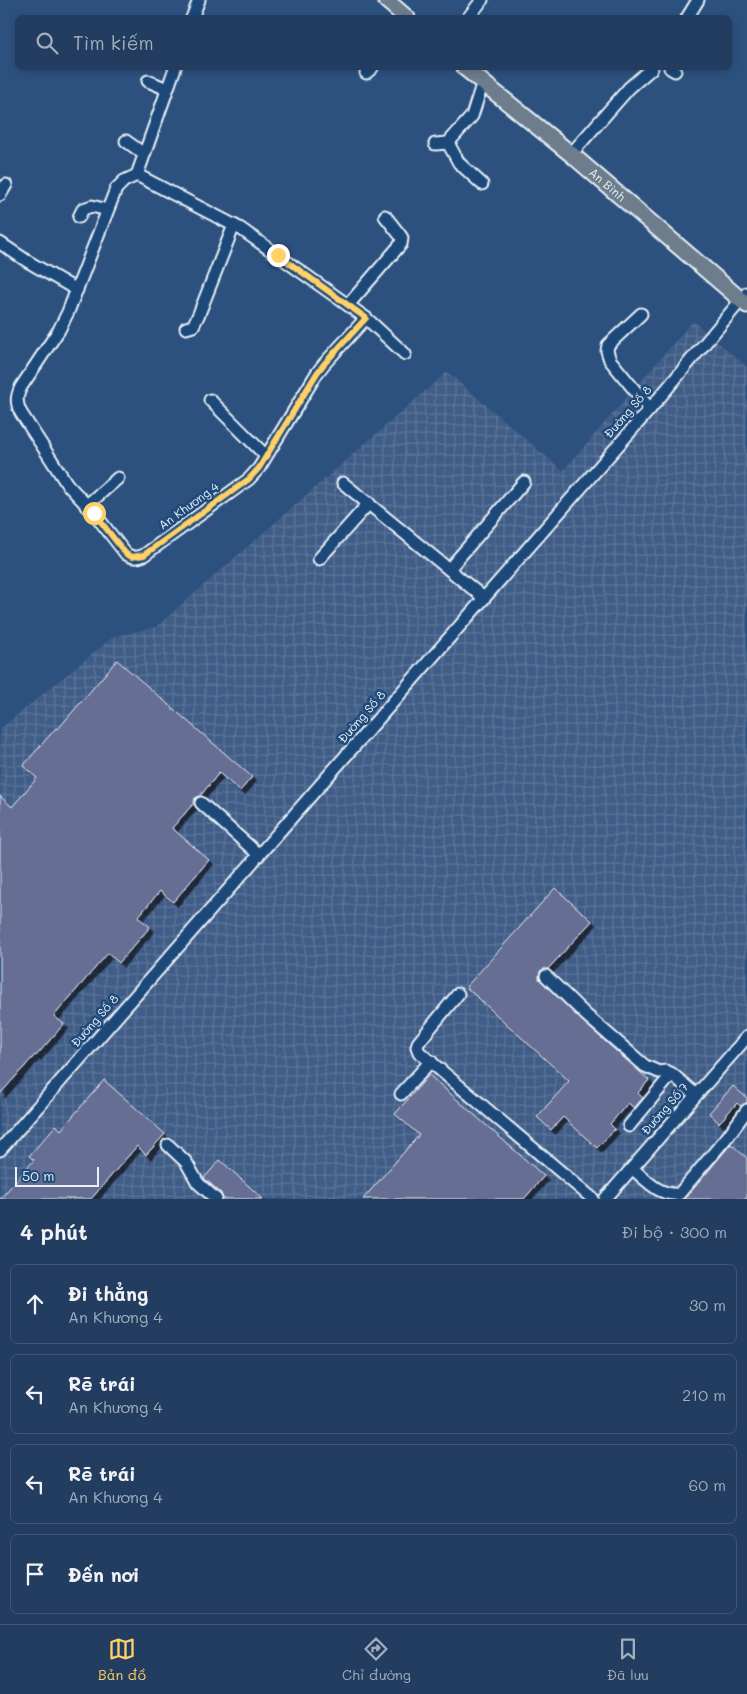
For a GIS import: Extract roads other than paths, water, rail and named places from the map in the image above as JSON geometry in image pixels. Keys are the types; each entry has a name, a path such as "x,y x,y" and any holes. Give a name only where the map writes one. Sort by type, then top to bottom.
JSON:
{"main road":[{"path":"386,0 404,15"},
{"name":"An Bình","path":"467,70 745,299"}],"street":[{"path":"193,15 199,0"},
{"path":"470,15 482,0"},
{"path":"690,15 698,0"},
{"path":"174,70 136,176 250,234 366,318 405,354"},
{"path":"571,154 629,88 650,70"},
{"path":"148,81 167,88"},
{"path":"436,144 448,143 472,116 480,91 486,85"},
{"path":"126,141 144,154"},
{"path":"448,143 458,163 482,184"},
{"name":"An Khương 4","path":"136,176 124,181 116,190 68,312 59,330 21,386 16,403 21,414 67,484 126,554 132,557 144,555 249,479 259,468 324,364 366,318"},
{"path":"79,217 83,209 92,206 107,210"},
{"path":"348,305 401,244 402,238 385,216"},
{"path":"186,328 193,326 199,314 234,225"},
{"path":"0,243 26,261 77,290"},
{"name":"Đường Số 8","path":"0,1150 745,299"},
{"path":"641,314 608,345 606,351 610,360 650,409"},
{"path":"210,400 266,456"},
{"path":"86,506 118,478"},
{"path":"449,569 524,482"},
{"path":"343,483 484,598"},
{"path":"319,559 369,504"},
{"path":"201,803 259,855"},
{"path":"546,976 586,1015 645,1066 659,1072 672,1074 696,1095"},
{"path":"458,994 418,1042 420,1052 593,1199"},
{"name":"Đường Số 7","path":"608,1195 747,1037"},
{"path":"401,1094 431,1061"},
{"path":"629,1126 672,1074"},
{"path":"632,1168 659,1191 670,1195 678,1194 728,1136 747,1110"},
{"path":"168,1145 190,1166 191,1173 198,1183 216,1199"},
{"path":"608,1195 621,1199"}]}
